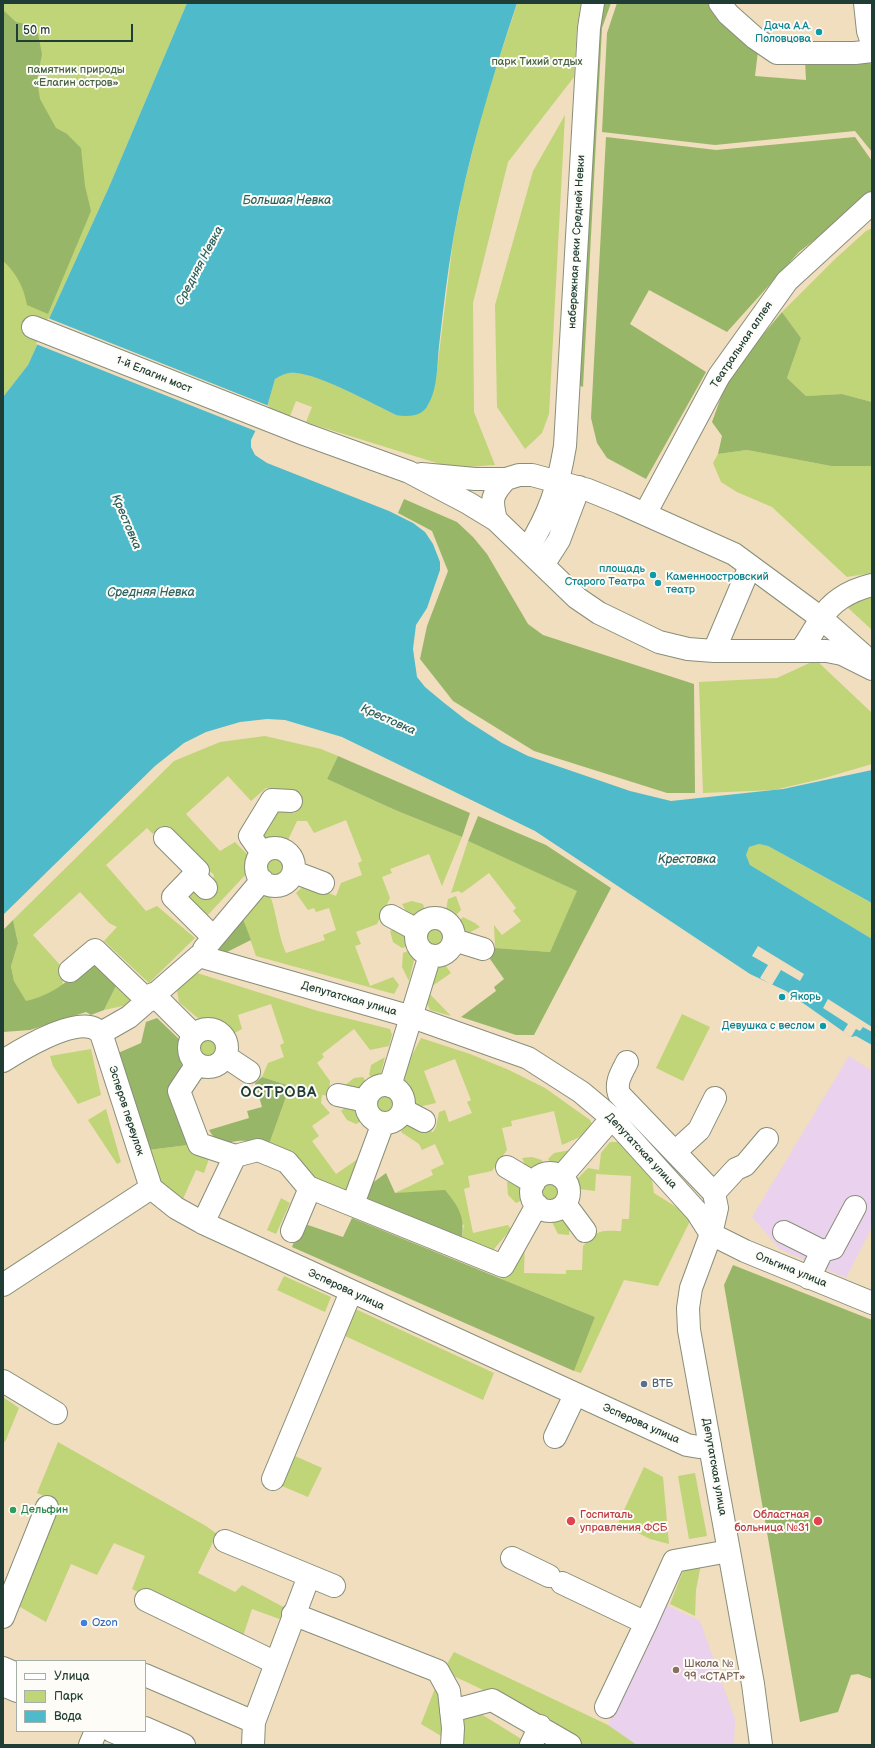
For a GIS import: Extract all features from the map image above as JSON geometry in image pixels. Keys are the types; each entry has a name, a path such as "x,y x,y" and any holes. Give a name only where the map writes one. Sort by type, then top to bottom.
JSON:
{"street":[{"name":"набережная реки Средней Невки","path":"569,484 565,446 589,28 593,3"},
{"path":"720,3 728,14 755,38 777,53 855,53 872,50"},
{"path":"865,3 868,31 872,43"},
{"name":"Театральная аллея","path":"645,514 719,376 786,281 860,212 872,203"},
{"name":"1-й Елагин мост","path":"33,327 300,433 409,472"},
{"path":"409,472 475,479 506,479 519,475 532,475 569,484 645,514 734,554 821,618 862,654 872,668"},
{"path":"409,472 468,503 496,520 577,598 598,613 626,628 659,642 688,649 714,651 827,651 842,654 872,668"},
{"path":"496,520 492,498 497,488 506,479"},
{"path":"535,558 541,528 552,505 569,484"},
{"path":"714,651 750,566"},
{"path":"800,650 815,631 821,618 835,603 853,591 872,585"},
{"path":"262,853 250,836 272,800 291,801"},
{"path":"165,838 198,871 200,882 173,897 213,937"},
{"path":"273,848 284,850 293,859 294,872 286,882 273,886 262,880 257,869 257,863 262,853 273,848"},
{"path":"294,872 323,883"},
{"path":"3,1061 23,1049 59,1032 80,1027 92,1027 101,1033 129,1017 150,997 199,956 213,937 262,880"},
{"path":"391,916 417,930"},
{"path":"430,918 443,919 452,928 454,940 452,946 443,954 430,955 420,948 417,943 417,930 430,918"},
{"path":"454,940 483,949"},
{"path":"70,971 95,950 194,1035"},
{"path":"390,1086 430,955"},
{"name":"Депутатская улица","path":"199,956 412,1017 528,1058 581,1092 612,1118 697,1212 711,1234 691,1288 688,1308 689,1330 753,1684 761,1745"},
{"path":"206,1030 218,1033 226,1043 225,1056 216,1065 203,1067 197,1064 193,1060 189,1051 191,1040 194,1035 206,1030"},
{"name":"Эсперов переулок","path":"101,1033 151,1188"},
{"path":"225,1056 249,1072"},
{"path":"626,1062 618,1081 617,1088 619,1094 676,1151 714,1193 717,1208 711,1234"},
{"path":"197,1064 179,1091 199,1144 235,1156 258,1150 287,1162 310,1188 503,1266 537,1205"},
{"path":"378,1086 390,1086 400,1092 404,1104 403,1110 395,1120 383,1123 372,1118 366,1107 366,1100 372,1090 378,1086"},
{"path":"338,1095 366,1100"},
{"path":"676,1151 699,1130 714,1098"},
{"path":"403,1110 424,1121"},
{"path":"561,1177 612,1118"},
{"path":"352,1204 383,1123"},
{"path":"714,1193 736,1169 745,1165 767,1139"},
{"path":"203,1223 235,1156"},
{"path":"507,1167 534,1182"},
{"path":"550,1173 561,1177 568,1187 569,1193 565,1204 554,1211 548,1211 537,1205 532,1194 534,1182 538,1178 550,1173"},
{"path":"3,1285 151,1188"},
{"name":"Эсперова улица","path":"151,1188 176,1208 203,1223 576,1395 687,1445 699,1447 710,1445"},
{"path":"292,1231 310,1188"},
{"path":"565,1204 585,1231"},
{"path":"784,1232 822,1251 833,1248 855,1207"},
{"name":"Ольгина улица","path":"711,1234 745,1251 809,1278 870,1298"},
{"path":"809,1278 822,1251"},
{"path":"273,1479 352,1292"},
{"path":"3,1381 56,1413"},
{"path":"555,1437 576,1395"},
{"path":"3,1618 47,1507"},
{"path":"225,1541 334,1586"},
{"path":"606,1707 674,1561 729,1551"},
{"path":"512,1558 646,1623"},
{"path":"253,1745 254,1722 293,1614 309,1576"},
{"path":"146,1600 276,1663"},
{"path":"293,1614 438,1671 449,1691 453,1728 452,1745"},
{"path":"3,1668 16,1674"},
{"path":"146,1675 254,1722"},
{"path":"3,1685 16,1691"},
{"path":"451,1711 492,1700 535,1736 570,1745"},
{"path":"146,1728 184,1745"},
{"path":"90,1745 96,1732"},
{"path":"114,1732 145,1745"}],"shaded area":[{"path":"849,1056 872,1071 872,1227 846,1278 780,1249 752,1217"},
{"name":"Школа № 99 «СТАРТ»","path":"664,1604 700,1621 735,1719 734,1745 637,1745 608,1725"}],"green space":[{"name":"памятник природы «Елагин остров»","path":"3,3 187,3 109,187 28,365 3,397"},
{"name":"парк Тихий отдых","path":"581,3 577,26 574,77 508,162 473,303 474,412 495,465 468,467 440,464 305,422 267,407 275,379 290,373 307,375 332,384 396,415 428,406 436,378 453,241 463,189 485,101 517,4","holes":["296,401 312,407 306,422 290,416"]},
{"path":"598,3 611,3 602,28 583,387 576,384"},
{"path":"617,3 713,3 758,51 755,76 806,80 805,61 870,62 872,68 872,152 855,131 715,145 602,132 607,33"},
{"path":"3,10 16,22 35,28 38,34 42,54 37,80 40,99 56,128 67,134 81,148 85,186 91,211 48,314 27,305 24,292 19,281 8,265 3,261"},
{"path":"565,115 549,414 542,433 525,449 497,407 495,305 533,171"},
{"path":"606,137 716,150 855,137 872,161 872,195 799,252 727,332 649,290 630,324 706,372 646,479 607,458 597,443 591,418"},
{"path":"872,228 872,402 842,394 806,396 787,378 801,338 782,312 834,260 866,231"},
{"path":"782,312 801,338 787,378 806,396 842,394 872,402 872,466 831,466 747,450 718,454 722,436 712,422 729,375"},
{"path":"747,450 831,466 872,466 872,573 847,577 772,507 737,492 721,482 713,463 718,454"},
{"path":"404,499 457,522 473,537 487,554 528,624 543,635 694,684 695,793 667,793 534,751 453,701 420,659 427,626 448,571 432,531 398,513"},
{"path":"872,597 872,630 846,606"},
{"path":"816,660 872,713 872,764 821,779 774,790 703,793 699,682 777,678"},
{"path":"265,736 321,749 338,756 327,779 395,810 462,837 442,886 429,854 390,869 392,873 382,877 390,898 377,924 356,932 361,944 355,946 370,986 393,977 399,985 394,994 256,956 243,919 263,893 271,898 286,953 325,940 323,935 336,930 329,908 316,912 314,908 308,910 296,893 305,884 336,896 341,883 362,875 358,863 362,861 346,820 314,833 307,821 297,821 288,840 275,836 263,839 262,829 276,810 295,813 299,792 266,788 251,801 228,776 186,814 220,851 235,842 249,856 248,872 205,918 187,899 195,890 211,893 214,875 162,826 153,834 147,828 106,865 146,911 157,906 195,938 149,983 104,941 117,927 109,923 80,892 33,935 61,966 63,985 42,998 26,1002 14,981 11,965 18,943 13,920 174,761 220,742"},
{"path":"338,756 470,813 462,837 395,810 327,779"},
{"path":"478,816 546,845 611,888 534,1035 516,1035 461,1017 496,991 494,987 504,979 490,959 495,948 550,952 577,891 468,841"},
{"path":"468,841 578,891 550,952 495,948 494,925 502,935 521,921 513,911 516,908 489,873 462,893 458,891 451,893"},
{"path":"759,844 768,846 868,901 872,897 872,939 750,865 746,855 748,847"},
{"path":"276,856 284,859 287,867 284,875 276,878 268,875 265,867 268,859"},
{"path":"456,896 461,910 454,917 446,910 448,899"},
{"path":"412,901 423,904 425,911 415,917 407,913 402,904"},
{"path":"463,917 480,927 467,934 461,932 459,921"},
{"path":"243,919 251,940 225,953 212,945"},
{"path":"13,920 18,943 11,966 14,981 26,1001 45,995 54,990 93,960 118,982 104,1010 91,1015 86,1012 30,1030 3,1032 3,930"},
{"path":"431,925 439,925 446,932 446,940 439,947 431,947 424,940 424,932"},
{"path":"397,928 407,933 408,946 402,948 393,942 390,931"},
{"path":"410,950 415,956 409,981 402,967 403,953"},
{"path":"443,962 451,973 431,987 437,965"},
{"path":"197,973 318,1011 390,1029 392,1035 389,1046 370,1050 354,1029 322,1054 324,1057 317,1063 330,1081 329,1096 322,1095 321,1103 330,1113 312,1126 319,1136 312,1141 336,1174 365,1154 349,1192 340,1195 268,1147 290,1086 262,1077 268,1063 284,1057 280,1045 284,1043 271,1004 238,1015 242,1029 231,1035 220,1021 200,1020 179,1002 177,991 185,979"},
{"path":"118,982 133,998 132,1004 104,1010"},
{"path":"429,993 451,1016 430,1010 426,1001"},
{"path":"682,1014 710,1027 683,1081 656,1068"},
{"path":"157,1018 181,1041 179,1052 182,1061 181,1077 196,1144 148,1150 118,1053 141,1043 146,1022"},
{"path":"208,1037 216,1041 220,1049 216,1057 208,1061 200,1057 196,1049 200,1041"},
{"path":"421,1038 470,1054 509,1070 545,1088 590,1120 592,1124 582,1136 562,1145 554,1111 511,1121 512,1126 502,1128 507,1150 492,1171 468,1176 470,1187 464,1189 473,1233 508,1225 511,1229 489,1255 462,1237 464,1225 395,1193 433,1175 431,1170 444,1164 435,1144 422,1150 419,1144 401,1132 408,1122 433,1132 436,1127 439,1112 445,1110 449,1122 472,1113 467,1102 471,1100 455,1059 424,1071 436,1103 414,1108 404,1083 407,1065"},
{"path":"91,1049 101,1095 78,1104 53,1066 50,1056"},
{"path":"385,1057 380,1077 374,1079 369,1075 371,1065"},
{"path":"262,1077 290,1086 268,1147 247,1141 221,1143 209,1130 249,1118 247,1111 262,1107 255,1083"},
{"path":"363,1077 367,1083 362,1087 361,1093 344,1086 354,1078"},
{"path":"385,1094 393,1098 397,1106 393,1114 385,1118 377,1114 373,1106 377,1098"},
{"path":"348,1105 358,1108 364,1120 356,1124 347,1120 341,1111"},
{"path":"106,1109 121,1162 117,1164 88,1120"},
{"path":"610,1142 618,1142 652,1180 654,1193 692,1217 658,1286 624,1280 581,1373 574,1371 595,1317 502,1279 525,1238 524,1273 566,1274 566,1270 582,1270 583,1246 592,1237 603,1231 621,1231 622,1219 629,1219 631,1176 596,1174 595,1191 579,1189 577,1179 588,1168 599,1170 601,1153"},
{"path":"196,1144 210,1156 204,1173 196,1170 182,1201 161,1191 148,1150"},
{"path":"571,1150 561,1163 552,1166 548,1159 554,1153"},
{"path":"532,1157 542,1160 542,1167 531,1173 528,1171 522,1158"},
{"path":"386,1173 395,1193 445,1190 454,1201 460,1212 463,1230 462,1237 489,1255 369,1207 366,1198 367,1187"},
{"path":"507,1182 517,1182 525,1187 525,1199 516,1203 508,1195"},
{"path":"551,1183 559,1186 562,1194 559,1202 551,1205 543,1202 540,1194 543,1186"},
{"path":"281,1198 290,1203 276,1234 267,1230"},
{"path":"563,1217 570,1225 569,1235 558,1234 551,1220"},
{"path":"352,1218 595,1317 574,1371 292,1247 302,1223 343,1237"},
{"name":"Областная больница №31","path":"733,1265 872,1320 872,1679 858,1674 851,1675 838,1712 800,1722 724,1285"},
{"path":"284,1276 331,1297 325,1312 277,1290"},
{"path":"349,1306 494,1373 483,1400 343,1335"},
{"path":"3,1397 19,1408 5,1442 3,1442"},
{"path":"58,1442 206,1526 217,1534 198,1573 235,1592 242,1585 289,1610 285,1621 252,1609 241,1642 132,1589 145,1556 114,1543 97,1575 71,1564 46,1622 15,1604 53,1500 37,1493"},
{"path":"295,1456 322,1468 308,1497 282,1486"},
{"path":"644,1467 663,1477 669,1544 650,1539 618,1523"},
{"path":"695,1473 707,1536 689,1539 678,1476"},
{"path":"702,1559 696,1590 695,1616 670,1604 687,1561"},
{"path":"454,1652 608,1725 637,1745 583,1745 513,1704 443,1671"},
{"path":"436,1686 531,1745 448,1745 448,1740 421,1724"}],"water":[{"path":"187,3 517,3 489,91 465,180 449,266 434,391 428,405 418,414 409,416 396,415 332,384 306,375 288,373 275,379 267,407 251,440 251,447 255,455 267,463 389,511 413,523 425,532 433,544 440,562 440,570 427,608 416,625 413,649 417,677 425,687 466,720 502,743 528,756 630,791 671,801 783,789 872,770 872,903 768,846 759,844 749,847 746,855 750,865 872,939 872,1045 856,1036 851,1037 786,991 750,974 535,831 342,737 285,720 267,719 240,722 206,732 184,743 155,766 3,915 3,397 28,365 109,187"}],"pier":[{"path":"48,318 269,406 258,432 36,344"},
{"path":"758,946 804,974 800,981 781,970 772,985 760,978 768,965 752,956"},
{"path":"828,999 872,1027 872,1032 863,1027 860,1031 856,1029 851,1037 843,1032 848,1024 823,1008"}],"place":[{"name":"Дача А.А. Половцова","path":"819,32"},
{"name":"площадь Старого Театра","path":"653,575"},
{"name":"Каменноостровский театр","path":"658,583"},
{"name":"Якорь","path":"782,997"},
{"name":"Девушка с веслом","path":"823,1026"},
{"name":"ВТБ","path":"644,1384"},
{"name":"Дельфин","path":"13,1510"},
{"name":"Госпиталь управления ФСБ","path":"571,1521"},
{"name":"Областная больница №31","path":"818,1521"},
{"name":"Ozon","path":"84,1623"},
{"name":"Школа № 99 «СТАРТ»","path":"676,1670"}],"district":[{"name":"ОСТРОВА","path":"279,1093"}],"water label":[{"name":"Большая Невка","path":"287,201"},
{"name":"Средняя Невка","path":"200,266"},
{"name":"Крестовка","path":"126,522"},
{"name":"Средняя Невка","path":"151,593"},
{"name":"Крестовка","path":"388,720"},
{"name":"Крестовка","path":"687,860"}]}
